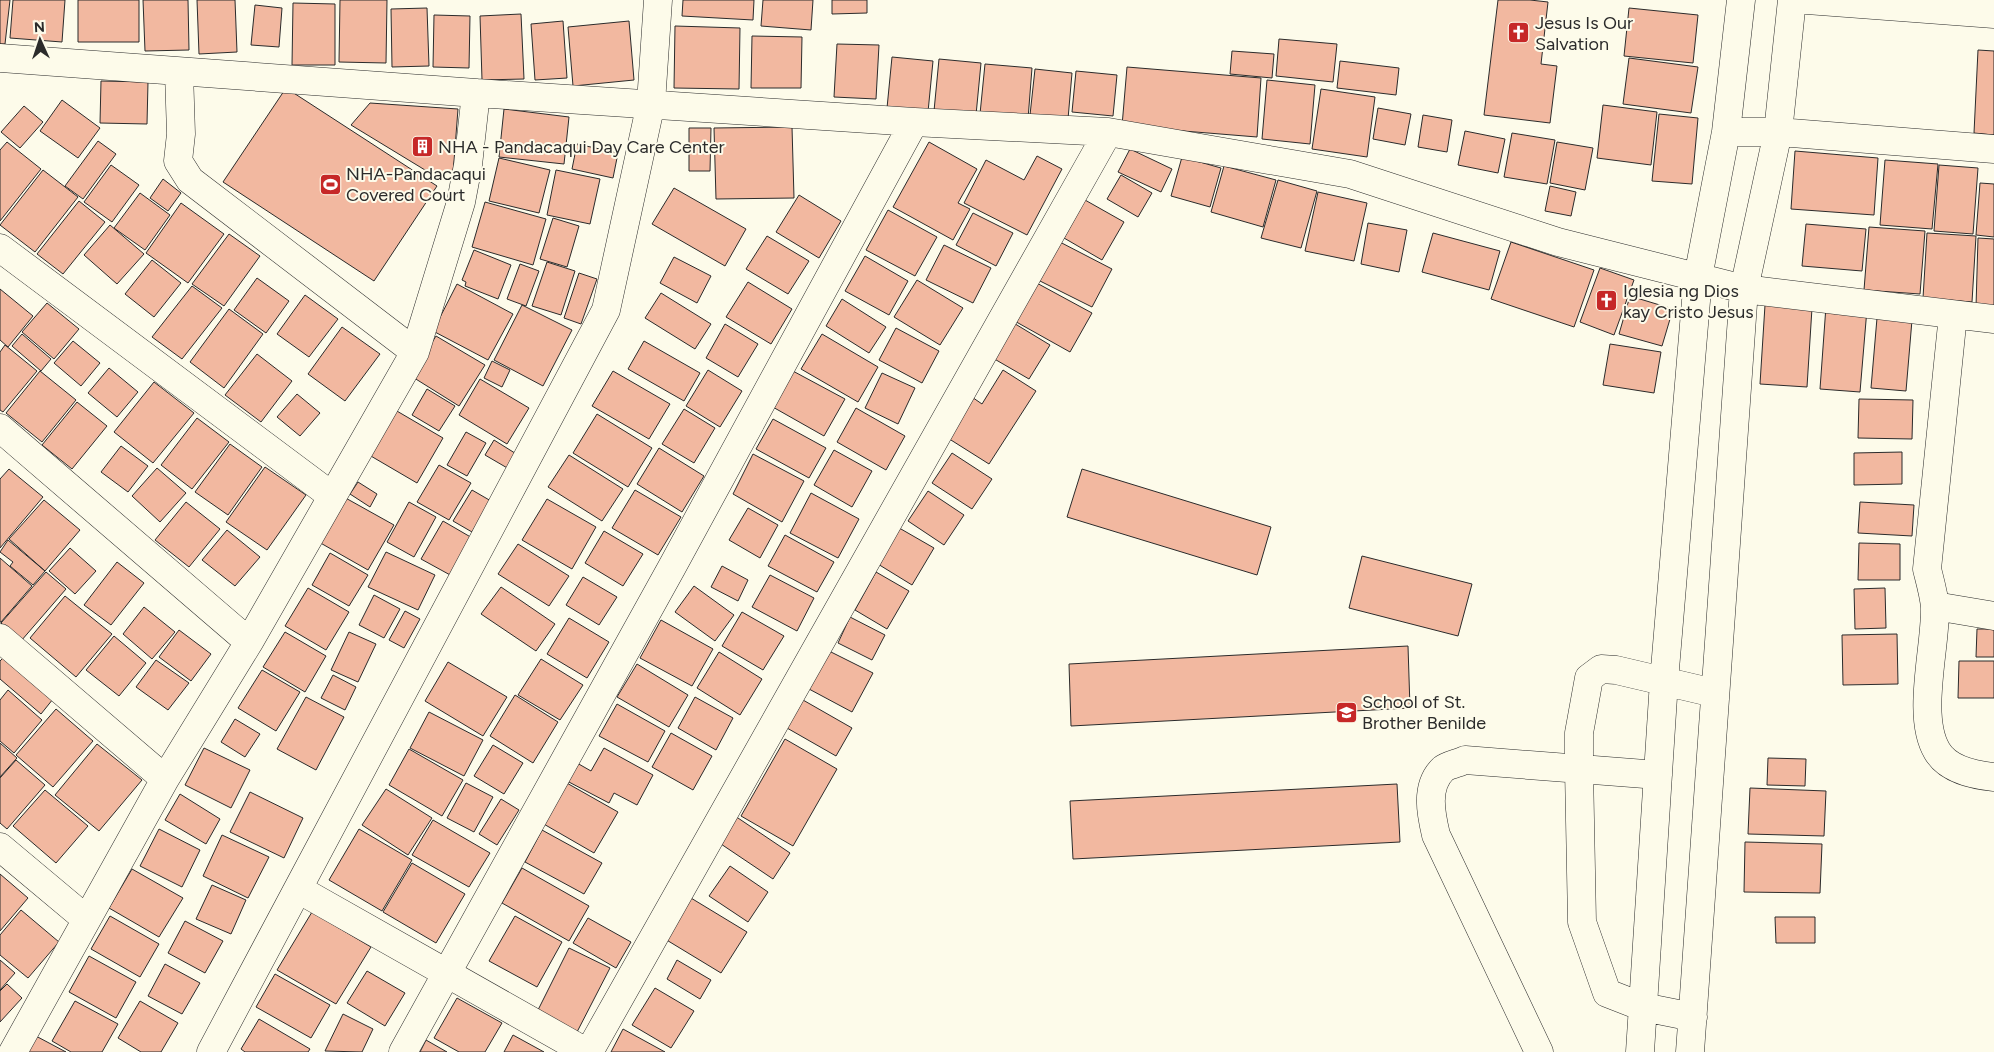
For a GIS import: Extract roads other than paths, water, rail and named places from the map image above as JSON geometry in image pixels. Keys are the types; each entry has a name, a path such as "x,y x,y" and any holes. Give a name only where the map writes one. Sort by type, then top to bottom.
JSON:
{"street":[{"path":"211,1052 606,310 651,103 658,0"},
{"path":"1640,1052 1664,681 1698,277 1726,132 1741,0"},
{"path":"1690,1052 1744,289 1778,132 1792,0"},
{"path":"1808,0 1994,14"},
{"path":"0,58 476,93 651,103 914,122 1108,132 1350,174 1558,242 1744,289 1994,319"},
{"path":"179,72 181,134 178,161 190,180 415,352"},
{"path":"13,1052 165,779 249,642 415,352 461,202 468,165 476,93"},
{"path":"403,1052 672,567 914,122"},
{"path":"298,889 588,1052 1108,132"},
{"path":"1726,132 1778,132 1994,149"},
{"path":"0,248 332,496"},
{"path":"1953,315 1927,569 1935,606 1928,699 1932,740 1937,753 1952,766 1976,775 1994,777"},
{"path":"0,428 249,642"},
{"path":"1935,606 1994,616"},
{"path":"0,638 165,779"},
{"path":"1692,1017 1643,1007 1606,993 1582,922 1579,733 1590,678 1601,669 1616,670 1714,692"},
{"path":"1539,1052 1436,834 1430,809 1434,784 1443,768 1465,760 1658,775"},
{"path":"0,847 86,919"}],"place":[{"name":"Jesus Is Our Salvation","path":"1519,33"},
{"name":"NHA - Pandacaqui Day Care Center","path":"422,147"},
{"name":"NHA-Pandacaqui Covered Court","path":"330,184"},
{"name":"Iglesia ng Dios kay Cristo Jesus","path":"1607,301"},
{"name":"School of St. Brother Benilde","path":"1346,712"}]}
